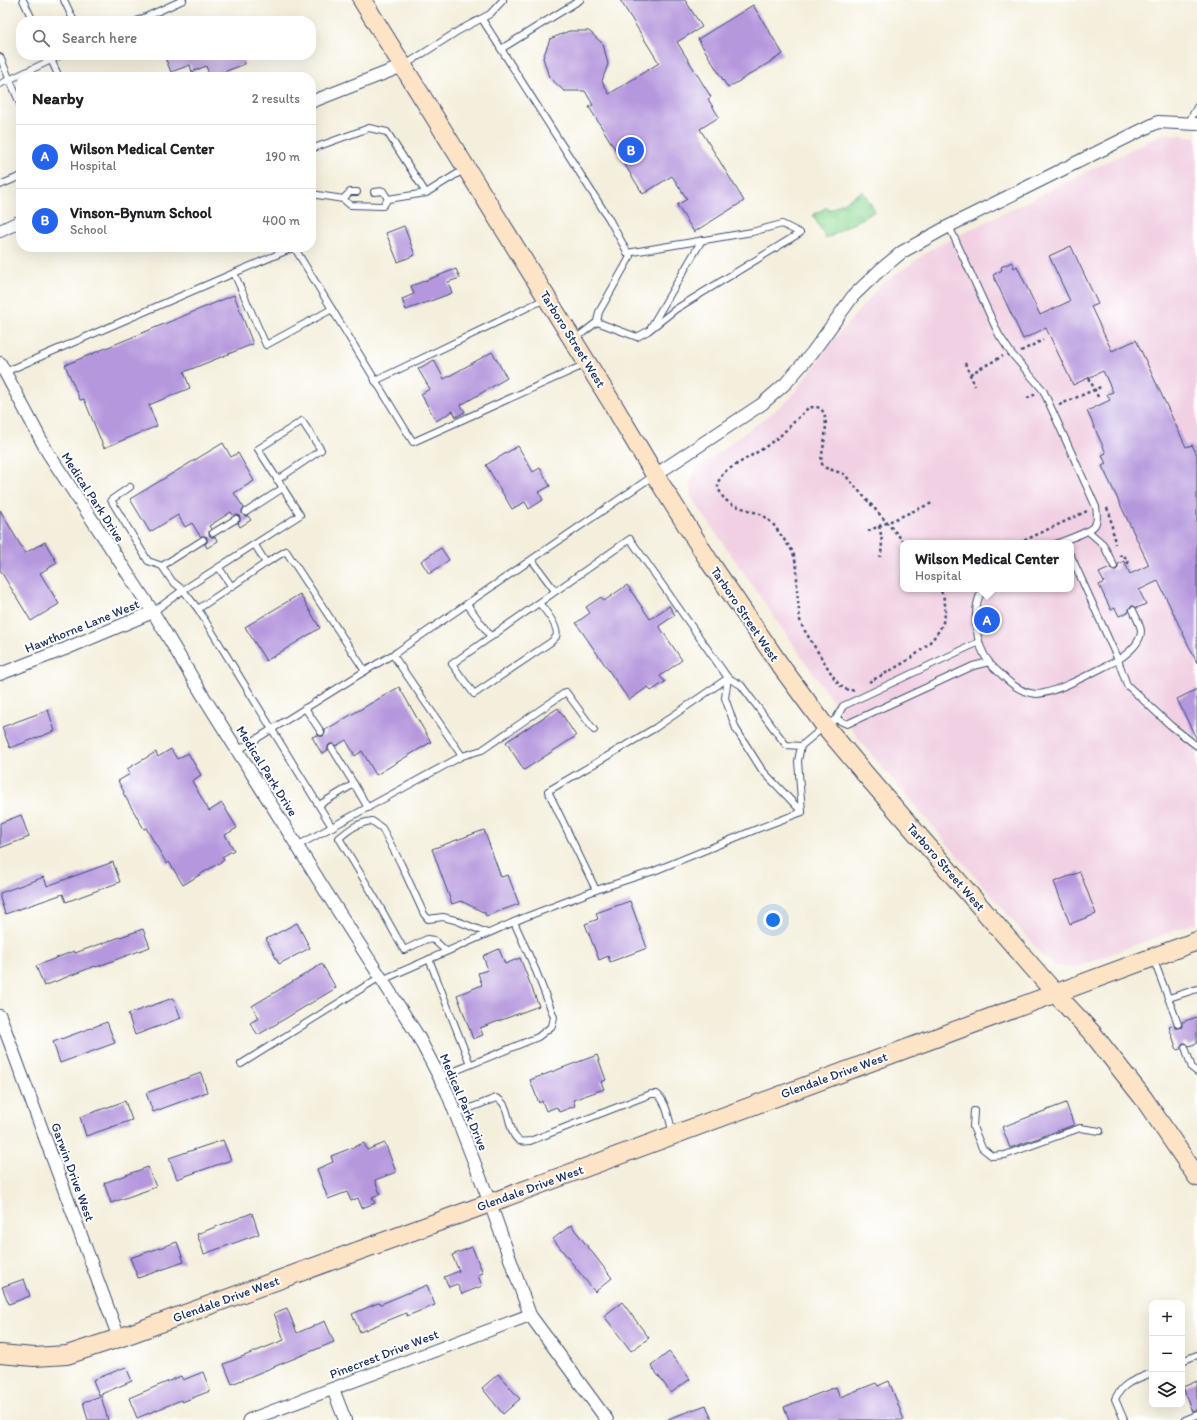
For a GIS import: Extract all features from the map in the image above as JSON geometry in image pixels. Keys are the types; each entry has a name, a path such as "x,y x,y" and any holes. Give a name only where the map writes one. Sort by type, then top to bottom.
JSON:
{"main road":[{"name":"Tarboro Street West","path":"362,0 588,363 655,475 741,610 830,722 1055,993 1093,1034 1144,1099 1197,1177"},
{"name":"Glendale Drive West","path":"0,1354 34,1357 67,1355 119,1338 490,1203 1197,941"}],"street":[{"path":"316,100 403,66"},
{"path":"655,475 762,404 786,383 807,359 853,296 879,271 902,252 949,226 1158,122 1193,124"},
{"path":"0,231 16,223"},
{"name":"Medical Park Drive","path":"2,368 48,453 153,612 237,751 418,1036 440,1077 455,1114 490,1203 530,1315 607,1420"},
{"name":"Hawthorne Lane West","path":"0,674 65,649 153,612"},
{"name":"Garwin Drive West","path":"0,1016 119,1338"},
{"name":"Pinecrest Drive West","path":"249,1420 530,1315"},
{"path":"333,1389 345,1420"}],"lane":[{"path":"23,0 31,16"},
{"path":"64,0 72,16"},
{"path":"148,16 183,0"},
{"path":"403,66 458,31 490,14 503,0"},
{"path":"501,49 580,0"},
{"path":"482,19 609,219 630,257 599,312 597,322 573,340"},
{"path":"0,57 16,94"},
{"path":"23,72 45,60"},
{"path":"52,60 57,72"},
{"path":"0,84 16,76"},
{"path":"1193,124 1197,107"},
{"path":"316,147 369,128 387,132 426,193"},
{"path":"316,195 343,199 350,205 383,206 388,199 426,193 467,168"},
{"path":"0,185 16,178"},
{"path":"374,192 384,191 388,199"},
{"path":"343,199 350,192 357,192"},
{"path":"597,322 637,337 648,331 676,309 800,233 782,224 752,232 628,252"},
{"path":"949,226 999,336 1011,353 1043,390 1096,507 1097,516 1095,525 1088,531 1067,540"},
{"path":"648,331 702,240"},
{"path":"2,368 282,252"},
{"path":"297,252 413,442 588,363"},
{"path":"234,273 266,345 332,309"},
{"path":"375,381 547,298"},
{"path":"153,612 183,590 300,516 283,488 277,480 258,449 302,421 321,450 277,480"},
{"path":"237,751 393,655 655,475"},
{"path":"130,486 111,500 148,561 162,566 172,581 183,590 198,609 332,827"},
{"path":"246,512 283,488"},
{"path":"213,534 236,519"},
{"path":"1088,531 1095,535 1103,544 1114,566"},
{"path":"539,603 554,624 556,637 551,642 474,694 452,664 630,539 728,678 741,685 786,744 801,746"},
{"path":"162,566 203,540"},
{"path":"255,545 266,563"},
{"path":"198,609 286,551 365,671"},
{"path":"532,560 555,592"},
{"path":"1074,563 1128,685 1170,725 1197,746"},
{"path":"219,568 232,587"},
{"path":"981,592 976,613 976,631 982,651 989,662 1007,680 1020,690 1036,694 1052,691 1118,660 1134,647 1141,630 1133,610"},
{"path":"467,604 491,637"},
{"path":"802,812 798,761 801,746 830,722 843,706 979,642"},
{"path":"393,655 462,756"},
{"path":"830,722 847,724 973,666 989,662"},
{"path":"728,678 725,698 736,729 762,770 802,812"},
{"path":"596,890 548,791 655,728 728,678"},
{"path":"297,846 462,756 482,750 566,692 594,730"},
{"path":"305,708 321,732"},
{"path":"332,748 368,808"},
{"path":"319,805 354,784"},
{"path":"241,1064 381,978 514,922 596,890 654,871 802,812"},
{"path":"446,951 434,940 427,939 404,950 339,838 361,823 372,821 382,828 401,864 424,914 428,919 443,917 455,920 487,933"},
{"path":"440,1077 538,1037 552,1026 554,1017 536,971 514,922"},
{"path":"1153,957 1178,1024"},
{"path":"429,959 470,1064"},
{"path":"1169,998 1197,989"},
{"path":"1185,1047 1192,1068 1197,1072"},
{"path":"455,1114 496,1098 500,1099 504,1104 515,1137 521,1141 530,1141 651,1094 657,1094 661,1098 664,1105 673,1135"},
{"path":"974,1111 973,1127 982,1148 992,1156 1005,1155 1080,1128 1100,1131"},
{"path":"1185,1360 1197,1355"},
{"path":"1124,1420 1115,1399 1119,1390 1127,1383 1149,1374"},
{"path":"1185,1420 1197,1415"}],"path":[{"path":"965,363 976,386"},
{"path":"1089,378 1099,399"},
{"path":"1059,405 1103,386"},
{"path":"855,690 848,691 836,681 803,628 798,609 798,577 796,560 793,552 773,524 763,515 733,505 724,499 718,488 718,482 724,472 764,448 808,408 814,406 820,407 825,417 826,426 821,460 826,468 844,474 902,540"},
{"path":"868,531 932,503"},
{"path":"1025,540 1096,507"},
{"path":"879,526 882,542 880,557"},
{"path":"868,682 916,655 935,635 944,617 945,606 942,592"}],"shaded area":[{"path":"1164,133 1197,137 1197,922 1076,967 1056,966 1043,956 861,742 691,497 689,483 698,468 789,400 830,344 880,286 930,250"}],"green space":[{"path":"863,191 875,211 826,239 813,215 827,207 830,210"}],"building":[{"path":"620,0 685,0 702,27 677,42 711,97 708,99 719,117 700,129 744,201 694,232 677,205 687,199 672,176 643,194 589,107 593,105 585,91 564,91 549,77 543,58 550,39 569,31 589,31 603,44 608,64 602,81 609,94 659,63"},
{"path":"753,5 783,54 728,88 698,39"},
{"path":"166,60 243,60 245,64 223,72 208,72 206,66 192,72 190,65 171,72"},
{"path":"404,226 415,255 398,262 386,233"},
{"path":"1071,246 1098,304 1091,307 1112,351 1136,340 1186,447 1192,445 1197,455 1197,663 1158,581 1139,590 1146,604 1137,608 1131,606 1129,612 1119,616 1115,608 1111,610 1099,585 1104,582 1099,573 1110,568 1112,570 1116,570 1118,568 1118,564 1124,561 1130,574 1149,565 1102,466 1106,464 1102,455 1106,453 1087,411 1110,400 1107,394 1113,392 1103,371 1073,385 1046,328 1023,339 993,275 1002,270 1001,267 1012,262 1014,268 1017,266 1040,315 1070,301 1049,256"},
{"path":"456,269 460,278 448,282 452,293 406,310 402,299 414,294 411,286"},
{"path":"234,295 253,344 184,372 190,388 149,405 157,426 104,448 84,399 80,400 65,365"},
{"path":"492,352 507,378 461,405 465,412 456,417 453,411 436,421 421,394 430,389 418,369 434,360 444,379"},
{"path":"223,443 231,457 238,453 254,481 234,493 244,508 242,510 242,514 244,516 248,516 251,520 240,527 238,523 240,521 240,517 238,515 233,515 231,512 209,526 211,529 209,531 209,535 211,537 215,537 218,541 207,548 205,544 207,542 207,537 200,536 192,523 185,527 178,515 150,532 130,499"},
{"path":"518,446 533,472 540,468 550,486 539,492 543,500 529,509 525,502 512,509 486,465"},
{"path":"0,510 25,553 45,542 57,563 40,573 59,604 31,621 0,570"},
{"path":"441,548 449,560 429,574 421,561"},
{"path":"627,585 650,619 669,606 675,615 659,626 682,660 660,676 665,682 651,691 648,687 629,700 576,623 590,613 586,607 601,597 604,601"},
{"path":"300,594 320,628 266,661 245,627"},
{"path":"399,687 431,742 376,775 362,751 355,756 346,740 336,746 334,744 330,744 328,746 328,750 322,754 312,737 317,735 323,736 325,734 325,730"},
{"path":"1197,689 1197,740 1177,699"},
{"path":"558,708 576,736 524,770 506,742"},
{"path":"48,710 55,731 10,748 2,727"},
{"path":"171,749 177,759 188,753 201,775 192,781 209,811 222,803 237,828 225,835 234,850 222,857 224,860 183,885 169,862 167,864 146,828 144,829 123,793 124,792 118,781 130,774 127,769 156,752 158,757"},
{"path":"21,815 29,837 0,848 0,823"},
{"path":"484,830 501,877 508,875 519,904 486,916 485,913 461,901 452,904 432,849"},
{"path":"113,862 120,882 66,902 63,894 5,914 0,893 44,877 47,886"},
{"path":"1080,872 1096,914 1070,924 1054,882"},
{"path":"630,901 647,948 610,962 608,956 599,960 585,924 598,919 596,913"},
{"path":"297,923 310,948 279,964 266,939"},
{"path":"143,929 150,947 44,986 36,966 74,951 75,953"},
{"path":"499,949 505,964 520,958 539,1006 480,1028 483,1035 473,1039 457,995 482,985 478,973 488,970 483,956"},
{"path":"322,964 336,988 258,1035 250,1023 259,1018 252,1006"},
{"path":"173,998 181,1018 135,1035 128,1014"},
{"path":"1197,1017 1197,1043 1189,1046 1186,1043 1183,1043 1181,1049 1177,1050 1169,1027 1174,1025 1175,1028 1182,1027 1182,1022"},
{"path":"107,1022 115,1043 60,1063 53,1042"},
{"path":"597,1055 606,1080 601,1082 604,1089 573,1100 575,1106 559,1112 557,1107 546,1111 542,1101 539,1103 530,1080"},
{"path":"201,1073 207,1092 153,1112 146,1093"},
{"path":"125,1101 132,1120 86,1136 80,1117"},
{"path":"1066,1103 1074,1125 1010,1148 1002,1127"},
{"path":"223,1140 231,1160 177,1179 169,1158"},
{"path":"364,1143 367,1150 385,1143 396,1172 375,1180 380,1194 372,1197 375,1203 362,1208 358,1198 351,1201 347,1192 328,1199 317,1169 333,1162 331,1156"},
{"path":"148,1167 156,1187 111,1203 104,1183"},
{"path":"252,1213 259,1234 204,1254 197,1234"},
{"path":"571,1225 612,1278 595,1292 553,1239"},
{"path":"177,1242 184,1262 138,1278 130,1258"},
{"path":"472,1247 483,1273 478,1275 482,1286 462,1294 457,1284 449,1287 444,1277 459,1271 452,1255"},
{"path":"24,1279 30,1296 9,1304 2,1287"},
{"path":"427,1285 435,1305 407,1316 406,1313 360,1332 352,1314"},
{"path":"622,1302 649,1338 631,1351 604,1316"},
{"path":"287,1308 297,1333 325,1321 334,1342 232,1384 224,1364 284,1340 274,1313"},
{"path":"669,1352 690,1379 671,1393 651,1366"},
{"path":"126,1367 132,1381 99,1395 93,1380"},
{"path":"203,1372 210,1391 182,1402 181,1400 137,1418 129,1398 181,1376 183,1380"},
{"path":"498,1374 520,1399 503,1414 482,1388"},
{"path":"889,1381 904,1420 789,1420 784,1407 836,1387 840,1397 876,1383 878,1386"},
{"path":"1197,1381 1197,1411 1192,1412 1185,1393 1185,1386"},
{"path":"101,1396 108,1420 88,1420 83,1402"},
{"path":"706,1405 712,1420 668,1420 668,1419"}],"place":[{"name":"Vinson-Bynum School","path":"631,150"},
{"name":"Wilson Medical Center","path":"987,620"}]}
